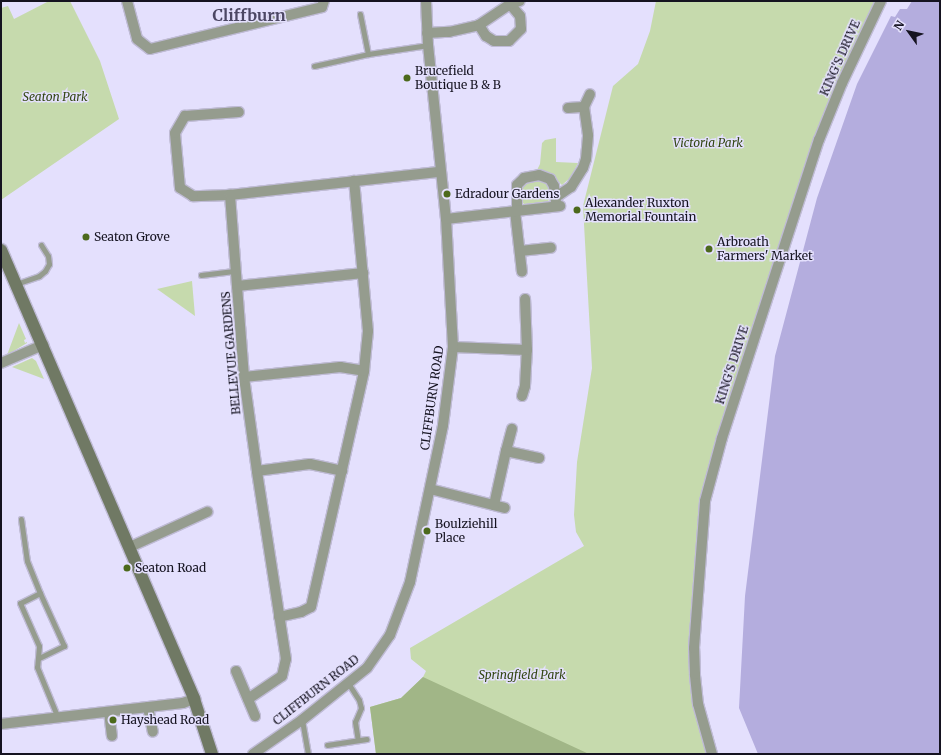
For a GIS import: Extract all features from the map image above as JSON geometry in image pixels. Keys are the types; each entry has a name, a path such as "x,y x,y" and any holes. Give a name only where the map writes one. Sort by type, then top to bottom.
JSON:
{"street":[{"path":"127,1 137,39 150,49 322,7 324,1"},
{"name":"CLIFFBURN ROAD","path":"253,754 302,720 367,668 380,652 396,623 410,582 444,425 453,347 446,219 428,45 426,1"},
{"path":"427,33 449,32 479,25 510,4 520,1"},
{"name":"KING'S DRIVE","path":"712,754 698,704 694,648 705,501 722,438 819,140 842,83 881,1"},
{"path":"479,25 486,36 494,41 510,41 522,29 520,16 510,4"},
{"path":"446,219 516,211 558,203 578,178 584,164 588,135 584,107 590,94"},
{"path":"568,108 584,107"},
{"path":"239,112 185,116 175,133 180,188 193,196 230,195 440,172"},
{"path":"522,272 516,211 515,191 517,186 524,178 545,176 550,179 554,186 558,203"},
{"path":"278,617 301,612 311,607 364,371 368,331 354,181"},
{"name":"BELLEVUE GARDENS","path":"230,195 244,377 278,617 286,659 282,676 248,699"},
{"path":"520,251 551,248"},
{"path":"2,252 194,699 212,754"},
{"path":"238,286 363,273"},
{"path":"522,396 525,386 527,350 526,299"},
{"path":"1,363 42,345"},
{"path":"453,347 527,350"},
{"path":"244,377 340,367 364,371"},
{"path":"494,505 512,429"},
{"path":"506,451 539,458"},
{"path":"257,471 310,464 342,471"},
{"path":"430,489 505,508"},
{"path":"130,547 207,512"},
{"path":"236,671 255,716"},
{"path":"1,724 183,703 194,699"},
{"path":"148,707 153,732"},
{"path":"109,712 112,736"}],"lane":[{"path":"360,14 368,54"},
{"path":"314,66 368,54 428,45"},
{"path":"16,284 39,276 45,271 49,264 48,256 41,244"},
{"path":"201,275 236,270"},
{"path":"21,519 27,561 64,646 38,658"},
{"path":"40,593 20,603 39,646 37,667 58,718"},
{"path":"348,683 359,700 361,708 355,722 358,740"},
{"path":"302,720 308,754"},
{"path":"327,745 368,739"}],"green space":[{"name":"Seaton Park","path":"49,1 70,1 100,61 119,119 1,200 1,8 8,6 14,19"},
{"name":"Victoria Park","path":"656,1 882,1 819,140 705,501 698,704 712,754 376,754 370,707 401,698 423,677 426,671 411,659 410,648 584,546 576,532 574,515 577,462 592,368 583,206 613,86 638,64 650,31"},
{"path":"556,138 556,162 578,163 571,177 562,185 550,174 537,170 540,164 542,143 545,140"},
{"path":"541,179 548,183 551,194 548,202 524,204 521,201 519,189 523,183"},
{"path":"192,281 195,316 157,289"},
{"path":"19,323 26,339 24,340 25,343 27,343 7,355"},
{"path":"32,358 36,361 44,379 12,367"},
{"path":"423,677 589,754 376,754 370,707 401,698"}],"shaded area":[{"path":"912,1 940,1 940,754 758,754 739,708 745,596 775,356 817,198 857,84 891,16 895,17 900,9 907,9"}],"place":[{"name":"Brucefield Boutique B & B","path":"407,78"},
{"name":"Edradour Gardens","path":"447,194"},
{"name":"Alexander Ruxton Memorial Fountain","path":"577,210"},
{"name":"Seaton Grove","path":"86,237"},
{"name":"Arbroath Farmers' Market","path":"709,249"},
{"name":"Boulziehill Place","path":"427,531"},
{"name":"Seaton Road","path":"127,568"},
{"name":"Hayshead Road","path":"113,720"}],"district":[{"name":"Cliffburn","path":"249,15"}],"park label":[{"name":"Springfield Park","path":"522,675"}]}
